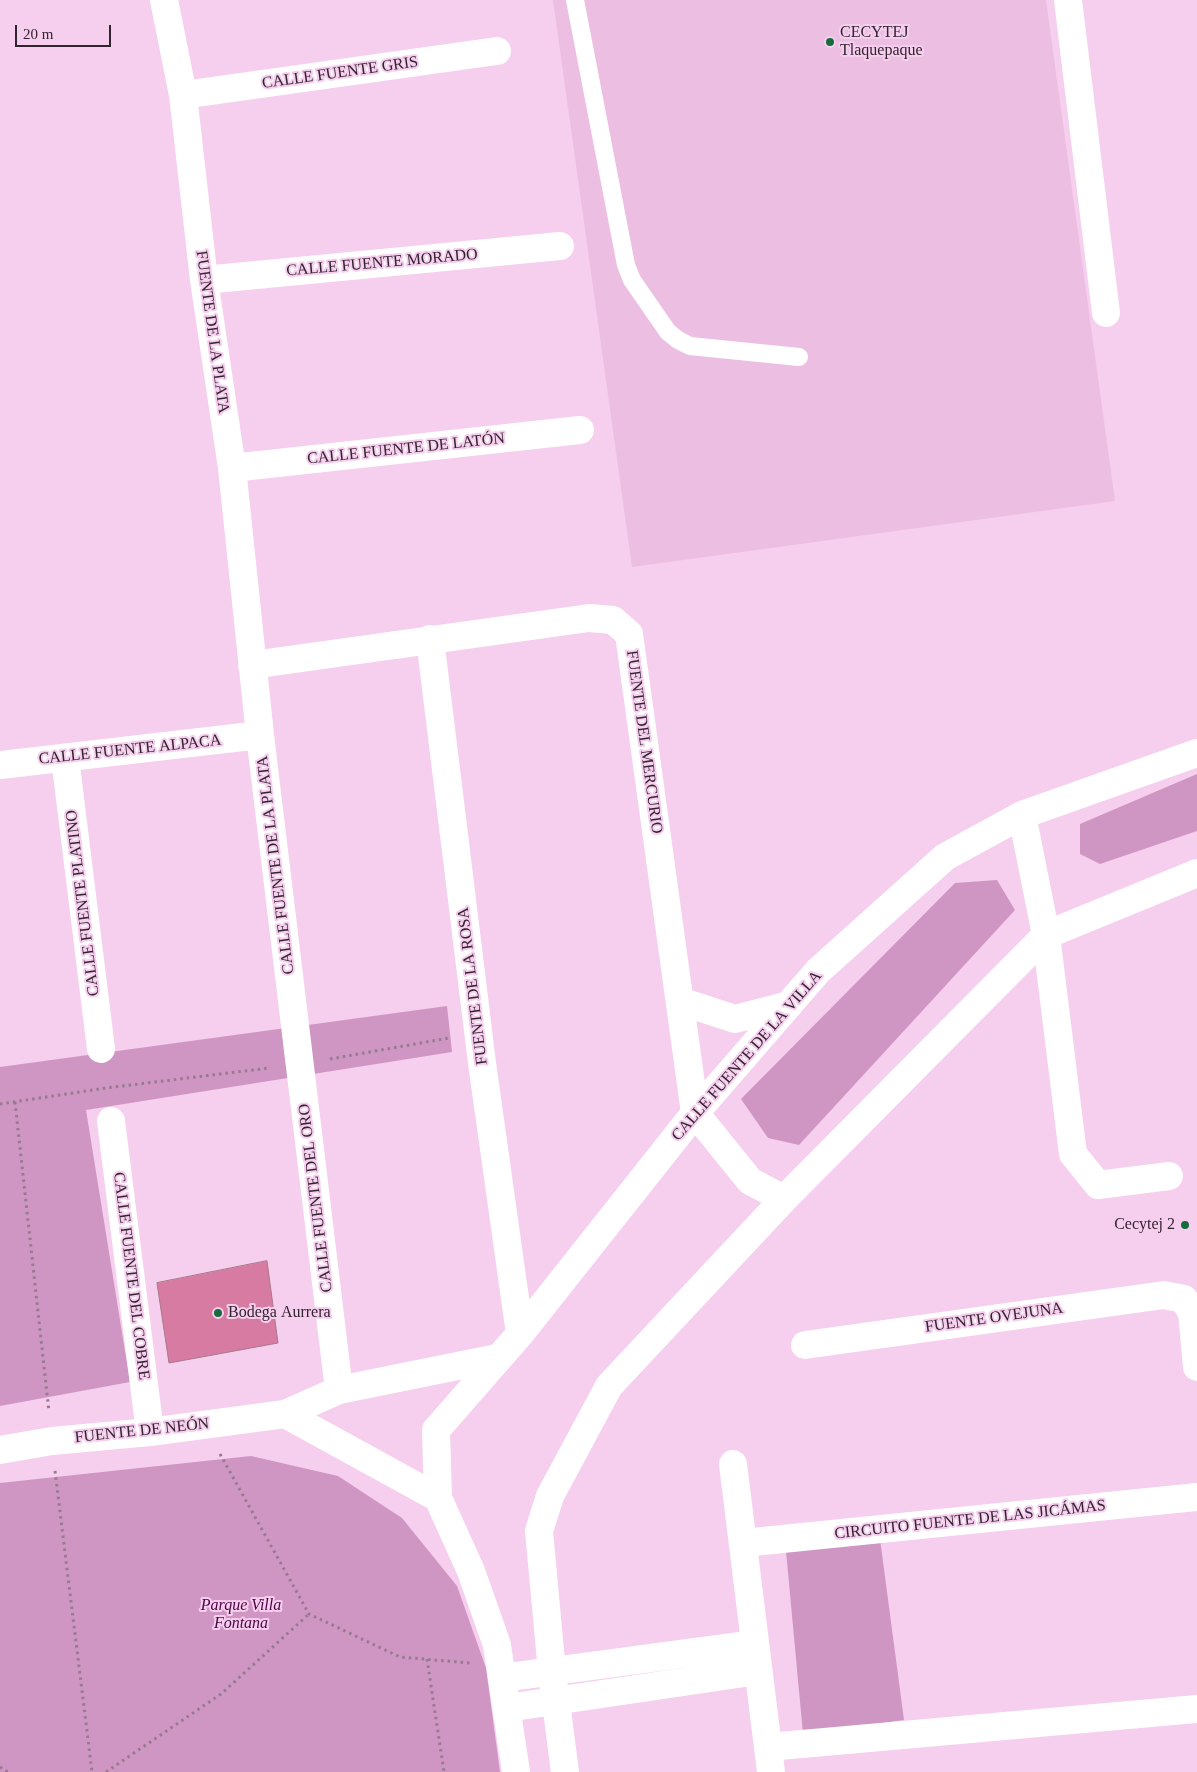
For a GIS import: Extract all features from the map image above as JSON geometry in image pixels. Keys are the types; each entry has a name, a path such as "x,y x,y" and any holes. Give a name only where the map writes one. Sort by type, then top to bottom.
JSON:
{"street":[{"name":"FUENTE DE LA PLATA","path":"164,0 182,95 204,280 232,468 252,665"},
{"path":"1068,0 1106,313"},
{"name":"CALLE FUENTE GRIS","path":"182,95 497,50"},
{"name":"CALLE FUENTE MORADO","path":"204,280 560,246"},
{"name":"CALLE FUENTE DE LATÓN","path":"232,468 580,430"},
{"name":"FUENTE DEL MERCURIO","path":"252,665 589,618 613,620 629,634 695,1114"},
{"name":"FUENTE DE LA ROSA","path":"430,639 479,1033 520,1334"},
{"name":"CALLE FUENTE DE LA PLATA","path":"252,665 300,1065"},
{"name":"CALLE FUENTE ALPACA","path":"0,765 260,735"},
{"name":"CALLE FUENTE DE LA VILLA","path":"438,1498 436,1430 497,1358 520,1334 695,1114 818,971 945,857 1022,815 1197,753"},
{"name":"CALLE FUENTE PLATINO","path":"65,758 101,1049"},
{"path":"1022,815 1046,935 1073,1154 1098,1185 1169,1176"},
{"path":"565,1772 552,1672 539,1532 550,1496 609,1386 784,1199 1046,935 1197,873"},
{"path":"680,1000 735,1019 789,1005"},
{"name":"CALLE FUENTE DEL ORO","path":"300,1065 339,1390"},
{"path":"695,1114 750,1181 784,1199"},
{"name":"CALLE FUENTE DEL COBRE","path":"111,1121 150,1432"},
{"name":"FUENTE OVEJUNA","path":"805,1345 1164,1295 1184,1299 1192,1314 1197,1367"},
{"name":"FUENTE DE NEÓN","path":"0,1450 52,1441 150,1432 285,1414 339,1390 497,1358"},
{"path":"285,1414 438,1498 471,1571 497,1645 516,1772"},
{"path":"732,1464 769,1759 1197,1709"},
{"name":"CIRCUITO FUENTE DE LAS JICÁMAS","path":"742,1543 1197,1497"},
{"path":"501,1672 552,1672 755,1644"},
{"path":"507,1708 758,1671"}],"lane":[{"path":"575,0 626,265 632,280 668,332 690,346 799,357"}],"path":[{"path":"0,1104 106,1088 300,1065 479,1033"},
{"path":"101,1049 111,1121"},
{"path":"204,1425 309,1614 400,1657 427,1659 501,1672"},
{"path":"106,1772 221,1694 309,1614"},
{"path":"427,1659 444,1772"},
{"path":"0,1767 8,1772"}],"shaded area":[{"path":"553,0 1046,0 1115,501 632,567"}],"green space":[{"path":"1197,774 1197,831 1100,864 1080,854 1080,824"},
{"path":"997,880 1015,910 799,1145 768,1138 741,1099 955,883"},
{"path":"447,1006 452,1052 86,1110 130,1382 0,1406 0,1067"},
{"name":"Parque Villa Fontana","path":"251,1456 338,1476 402,1518 457,1586 486,1668 500,1772 0,1772 0,1483"},
{"path":"880,1539 904,1720 803,1734 786,1551"}],"building":[{"name":"Bodega Aurrera","path":"267,1261 278,1343 169,1363 157,1283"}],"place":[{"name":"CECYTEJ Tlaquepaque","path":"830,42"},
{"name":"Cecytej 2","path":"1185,1225"},
{"name":"Bodega Aurrera","path":"218,1313"}]}
